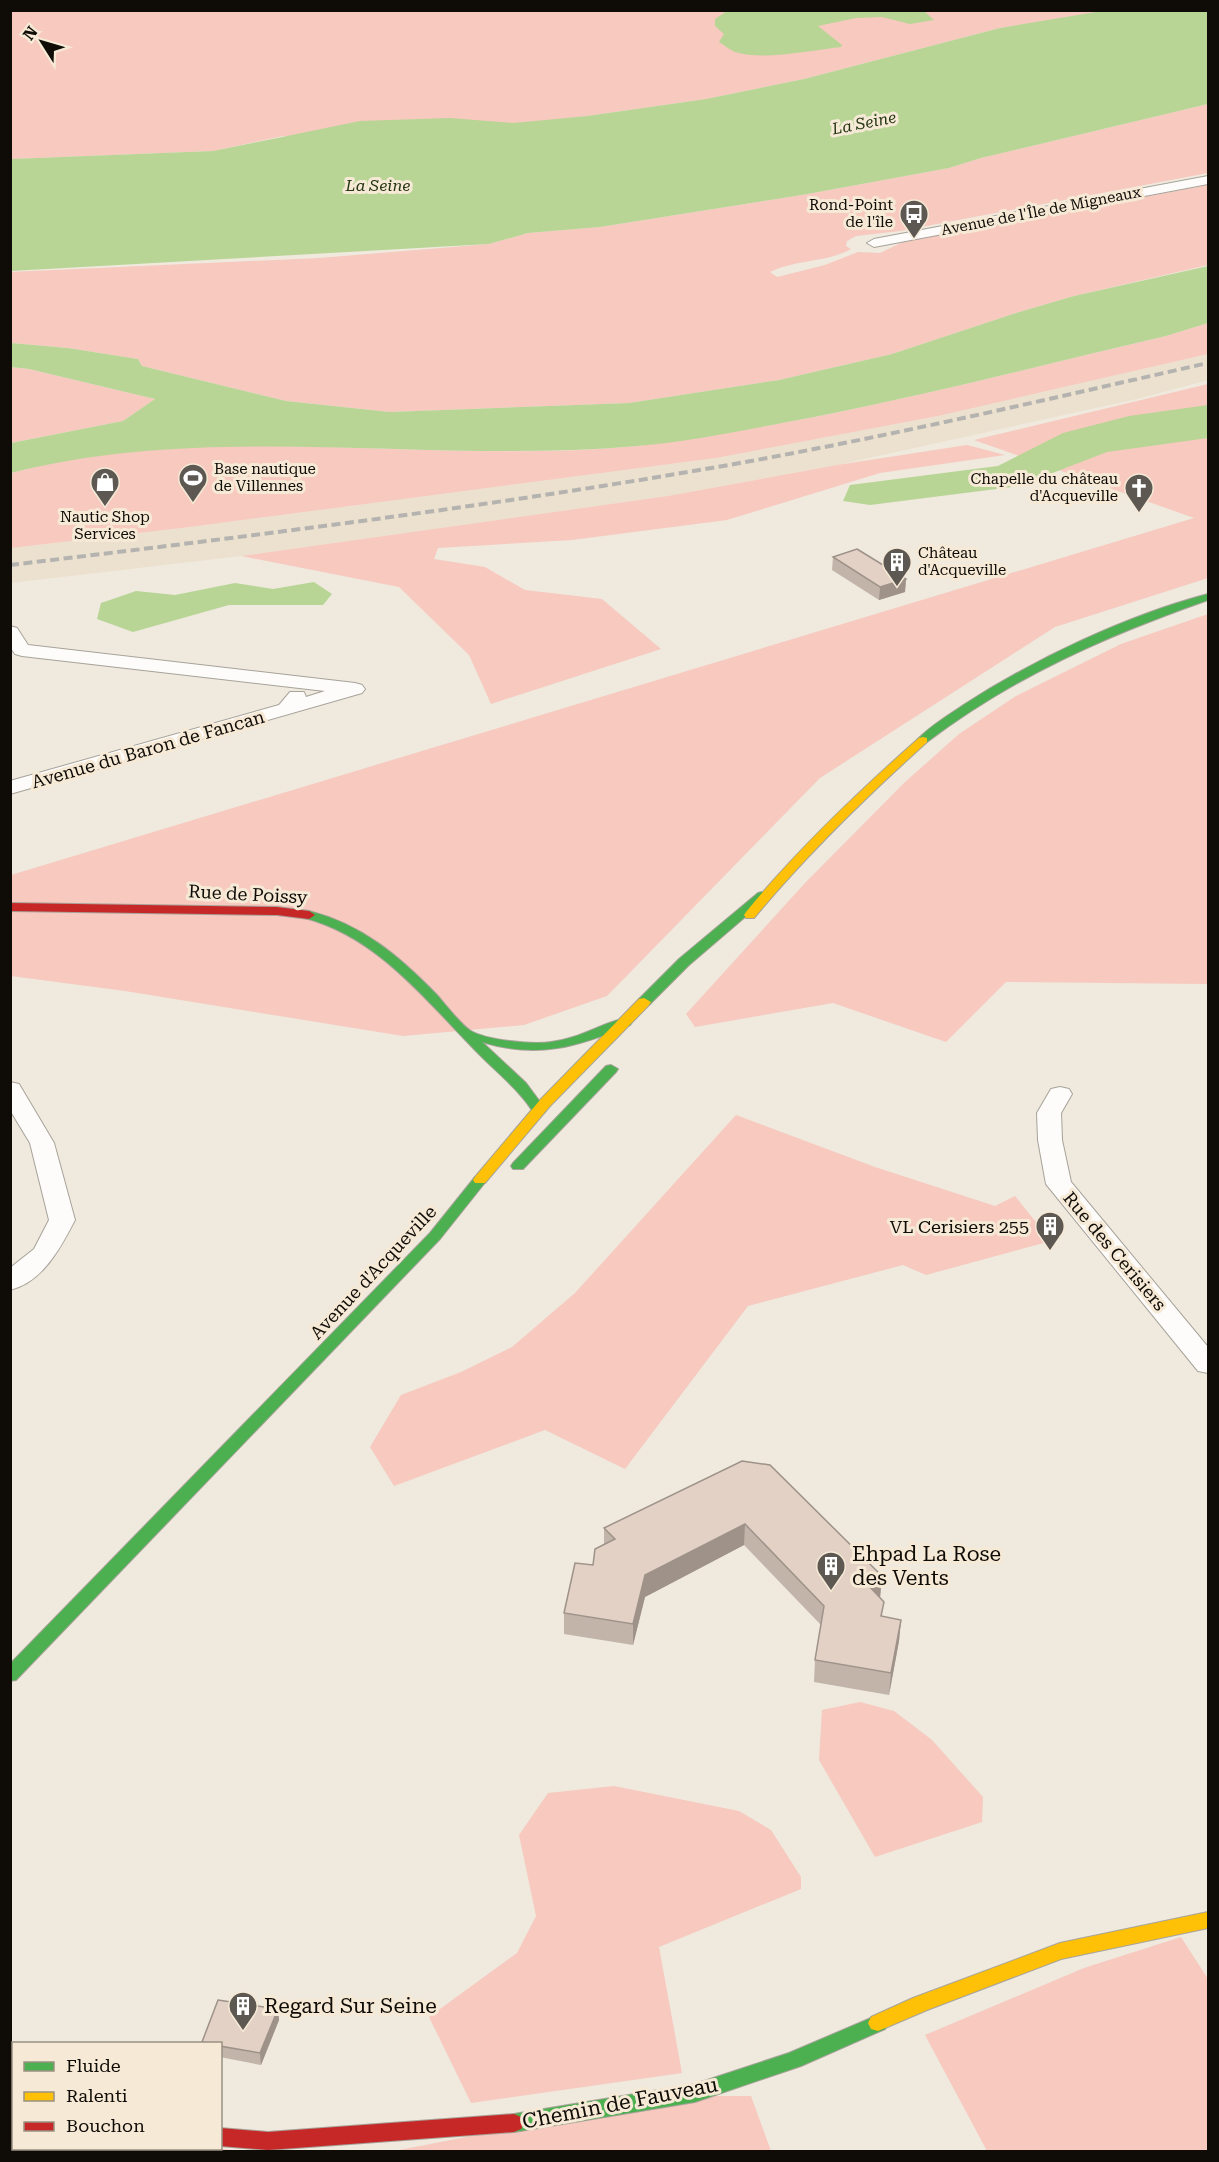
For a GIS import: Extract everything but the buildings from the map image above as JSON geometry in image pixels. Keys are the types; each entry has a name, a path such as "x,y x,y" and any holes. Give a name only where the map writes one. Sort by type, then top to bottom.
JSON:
{"main road":[{"path":"736,936 762,896 893,766 957,714 1023,674 1089,640 1209,597"},
{"name":"Avenue d'Acqueville","path":"10,1675 435,1236 539,1110 684,962 762,896"},
{"name":"Rue de Poissy","path":"10,907 242,909 319,916 358,934 376,947 529,1092 539,1110"},
{"path":"471,1035 501,1046 543,1050 572,1043 625,1022"},
{"path":"543,1050 570,1066 573,1076"},
{"path":"509,1174 618,1062"},
{"path":"500,1065 532,1075"},
{"path":"552,1077 573,1076 596,1084"},
{"path":"435,1236 492,1190"},
{"name":"Chemin de Fauveau","path":"222,2137 268,2141 531,2122 695,2093 794,2060 920,2004 1060,1951 1209,1920"}],"street":[{"name":"Avenue de l'Île de Migneaux","path":"874,243 1209,180"},
{"path":"10,632 22,651 10,669"},
{"name":"Avenue du Baron de Fancan","path":"10,789 355,689 22,651"},
{"name":"Avenue du Baron de Fancan","path":"284,681 301,693 286,709"},
{"path":"10,1089 42,1143 62,1220 44,1254 10,1282"},
{"name":"Rue des Cerisiers","path":"1060,1094 1049,1113 1050,1140 1059,1184 1209,1364"}],"shaded area":[{"path":"11,11 1108,11 1000,28 804,79 706,99 587,116 474,129 283,136 213,151 11,159"},
{"path":"1208,104 1208,173 900,231 856,236 847,241 846,246 851,249 831,257 790,265 770,272 777,277 825,265 858,252 880,253 903,242 1208,185 1208,265 1074,296 892,354 779,380 629,403 390,412 286,401 142,366 138,359 68,348 11,343 10,272 319,258 489,244 528,233 600,227 802,195 949,168 981,158"},
{"name":"Base nautique de Villennes","path":"1208,323 1208,354 938,416 716,458 190,527 11,548 11,473 88,457 165,449 243,446 559,451 655,444 746,430 878,404 1166,336"},
{"path":"1208,354 1208,380 1137,399 837,465 668,496 241,556 11,583 10,548 190,527 716,458 938,416"},
{"path":"10,367 29,369 155,399 123,421 11,443"},
{"path":"1208,384 1208,578 1055,627 820,778 607,996 524,1025 403,1036 125,991 11,976 11,875 1194,518 974,440"},
{"path":"967,445 1005,455 880,473 727,520 572,540 438,548 434,559 485,567 525,590 602,599 661,649 491,704 469,655 399,587 241,556 668,496 837,465"},
{"path":"1208,614 1208,984 1006,982 946,1042 833,1003 695,1027 686,1014 805,883 904,783 959,734 1016,696 1121,644"},
{"path":"736,1115 875,1167 995,1206 1015,1196 1051,1241 926,1275 903,1265 748,1306 625,1469 545,1430 394,1486 370,1447 401,1395 461,1372 512,1347 575,1293"},
{"path":"860,1702 894,1711 932,1740 983,1797 982,1822 875,1857 819,1760 822,1710"},
{"path":"614,1786 739,1811 771,1830 801,1877 801,1889 659,1947 682,2073 471,2103 429,2017 517,1953 536,1916 519,1835 548,1793"},
{"path":"1181,1937 1208,1979 1208,2151 987,2151 925,2035 1084,1968"},
{"path":"677,2096 751,2096 771,2151 389,2152"},
{"path":"11,2146 12,2150 222,2149 263,2152 11,2152"}],"water":[{"path":"923,10 934,20 910,24 882,17 856,18 818,26 842,45 841,47 788,54 759,55 735,52 719,42 724,34 715,26 715,19 727,11"},
{"name":"La Seine","path":"1108,10 1208,11 1208,104 981,158 949,168 802,195 600,227 528,233 489,244 11,271 11,159 213,151 360,121 450,118 514,123 587,116 706,99 804,79 1000,28"},
{"path":"1208,266 1208,323 1166,336 926,393 830,414 710,436 637,446 559,450 244,447 166,450 88,458 11,473 11,443 123,421 155,399 29,369 11,367 11,343 68,348 138,359 142,366 286,401 390,412 629,403 779,380 892,354 1074,296"},
{"path":"1208,405 1208,438 1107,452 1019,486 870,505 843,501 850,485 998,466 1063,433 1129,416"},
{"path":"314,582 332,594 323,605 229,605 133,632 97,619 101,603 136,591 175,595 235,583 273,589"}],"railway":[{"path":"10,565 434,511 688,472 883,435 1208,363"}],"traffic: fast":[{"path":"923,740 955,716 1023,674 1095,639 1208,597"},
{"path":"644,1002 684,962 762,896"},
{"path":"309,915 333,921 357,934 405,971 486,1054 521,1086 539,1110"},
{"path":"475,1036 516,1046 551,1046 585,1038 625,1022"},
{"path":"518,1166 611,1069"},
{"path":"10,1675 435,1236 480,1180"},
{"path":"514,2123 695,2093 794,2060 878,2023"}],"traffic: slow":[{"path":"750,915 787,870 875,783 923,740"},
{"path":"480,1180 545,1103 644,1002"},
{"path":"878,2023 920,2004 1060,1951 1208,1920"}],"traffic: jam":[{"path":"10,907 277,911 309,915"},
{"path":"222,2137 268,2141 514,2123"}],"place":[{"name":"Rond-Point de l'île","path":"914,240"},
{"name":"Base nautique de Villennes","path":"193,504"},
{"name":"Nautic Shop Services","path":"105,508"},
{"name":"Chapelle du château d'Acqueville","path":"1139,514"},
{"name":"Château d'Acqueville","path":"897,588"},
{"name":"VL Cerisiers 255","path":"1050,1252"},
{"name":"Ehpad La Rose des Vents","path":"831,1592"},
{"name":"Regard Sur Seine","path":"243,2032"}]}
